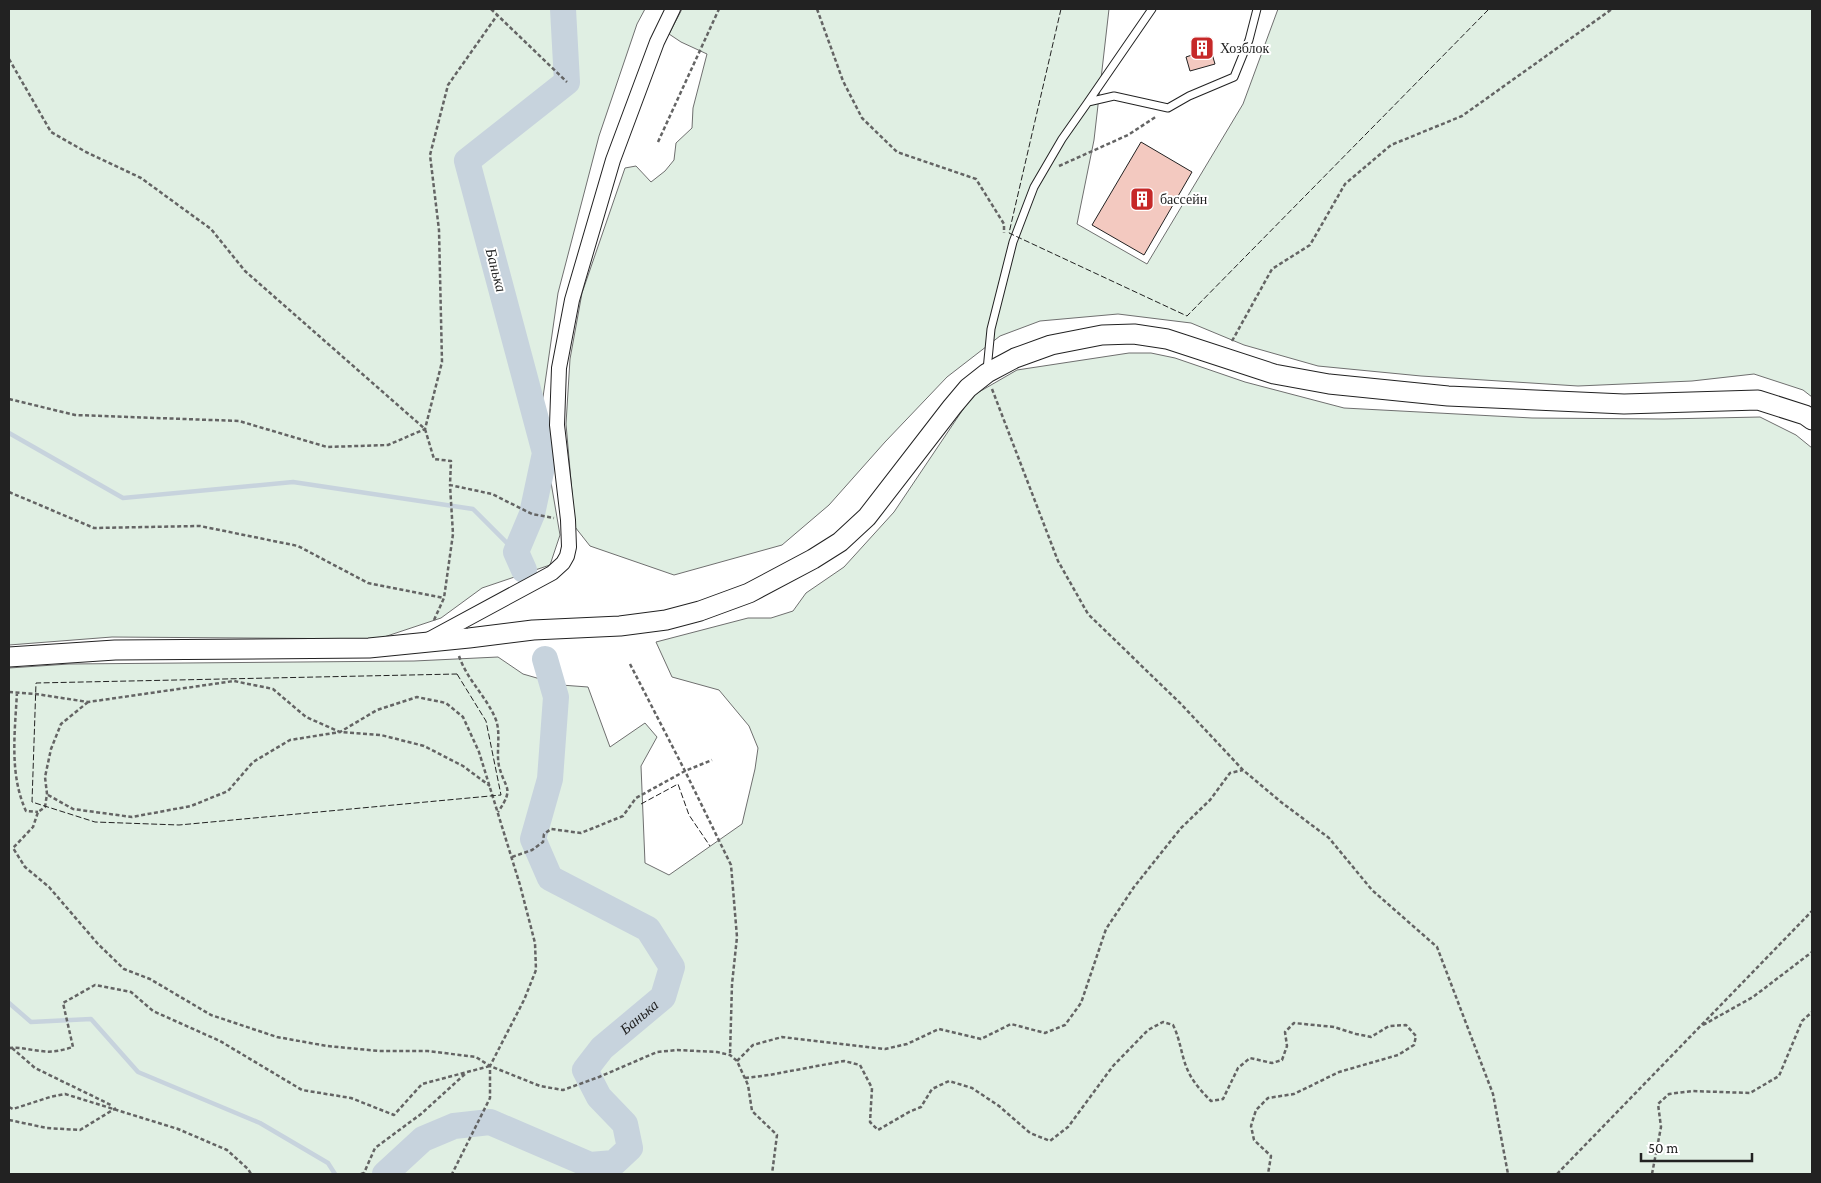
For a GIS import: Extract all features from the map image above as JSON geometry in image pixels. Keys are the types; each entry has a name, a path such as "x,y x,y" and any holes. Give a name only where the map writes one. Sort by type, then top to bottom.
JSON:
{"street":[{"path":"425,642 552,573 563,563 567,556 569,547 568,520 557,425 559,368 572,300 613,160 656,42 674,9"},
{"path":"9,657 115,650 369,648 533,630 620,626 666,620 700,611 749,593 814,559 840,542 867,517 968,388 987,373 1015,358 1051,345 1102,336 1134,334 1168,339 1274,374 1329,384 1448,396 1624,404 1758,400 1805,415 1812,420"}],"lane":[{"path":"987,373 992,329 1013,242 1034,187 1062,139 1152,9"},
{"path":"1088,102 1114,96 1168,108 1189,96 1234,77 1249,40 1257,9"}],"path":[{"path":"491,9 567,82"},
{"path":"658,142 719,9"},
{"path":"818,9 843,81 862,118 898,152 976,179 1004,224 1004,236 1013,242"},
{"path":"1232,341 1272,269 1310,245 1345,184 1391,145 1462,116 1612,9"},
{"path":"425,642 444,598 453,534 450,485 451,461 434,459 425,429 442,362 439,230 430,155 448,84 498,14"},
{"path":"9,59 51,132 86,152 141,178 211,229 245,271 425,429"},
{"path":"1042,174 1128,136 1168,108"},
{"path":"987,373 999,410 1058,562 1088,614 1181,704 1243,770 1281,802 1329,838 1372,890 1437,947 1493,1094 1508,1174"},
{"path":"9,399 75,415 239,421 327,447 388,445 425,429"},
{"path":"450,485 492,494 532,514 568,520"},
{"path":"9,492 94,528 200,526 298,546 368,582 444,598"},
{"path":"452,639 463,669 484,699 496,721 499,766 509,790 506,801 498,812"},
{"path":"630,664 685,770 730,865 737,937 732,984 730,1055"},
{"path":"9,692 88,702 234,682 273,689 306,717 340,732"},
{"path":"17,692 14,739 15,768 19,796 26,811 38,812"},
{"path":"340,732 377,710 417,697 446,703 463,717 479,752 491,787 520,885 534,943 536,970 524,1000 490,1066 490,1098 453,1172"},
{"path":"13,848 33,826 38,812 45,806 47,794 45,777 51,750 61,724 88,702"},
{"path":"47,794 73,809 132,818 191,806 228,791 253,762 290,740 340,732 380,735 424,746 463,766 491,787"},
{"path":"512,857 532,850 542,842 544,834 551,829 581,833 623,816 636,798 685,770 712,760"},
{"path":"737,1061 753,1045 782,1037 885,1049 907,1044 939,1030 981,1039 1011,1024 1046,1033 1065,1025 1081,1003 1106,928 1134,887 1181,828 1210,800 1230,773 1243,770"},
{"path":"9,847 13,848 25,867 49,888 98,944 124,969 150,979 211,1015 277,1037 327,1046 379,1051 428,1051 476,1057 490,1066 540,1086 563,1090 583,1084 657,1052 677,1050 717,1052 730,1055 737,1061 748,1085 752,1111 777,1135 772,1174"},
{"path":"1556,1174 1812,911"},
{"path":"1699,1027 1753,997 1812,952"},
{"path":"10,1047 59,1051 73,1047 63,1003 95,985 130,992 152,1012 220,1041 302,1090 351,1098 394,1115 422,1084 490,1066"},
{"path":"1652,1174 1661,1127 1658,1104 1668,1094 1692,1091 1750,1092 1779,1076 1802,1021 1812,1012"},
{"path":"745,1078 844,1061 860,1066 872,1088 870,1122 878,1130 921,1107 932,1089 949,1081 972,1088 999,1106 1030,1133 1050,1141 1068,1127 1113,1066 1148,1030 1162,1022 1173,1025 1180,1039 1186,1066 1196,1085 1211,1101 1222,1099 1232,1084 1238,1068 1250,1058 1272,1062 1282,1060 1287,1046 1285,1032 1294,1023 1334,1026 1371,1037 1389,1026 1406,1024 1416,1036 1414,1045 1398,1055 1339,1072 1294,1094 1268,1098 1256,1110 1251,1126 1254,1140 1271,1156 1268,1174"},
{"path":"10,1047 35,1068 116,1108"},
{"path":"364,1174 375,1148 421,1114 466,1072"},
{"path":"9,1107 13,1109 66,1094 116,1108 178,1129 227,1150 251,1174"},
{"path":"9,1120 47,1128 80,1130 116,1108"}],"green space":[{"path":"9,9 645,9 637,24 599,136 558,293 540,418 560,535 550,565 482,588 441,618 378,639 112,637 9,645"},
{"path":"682,9 1109,9 1094,140 1077,224 1147,264 1243,104 1278,9 1812,9 1812,397 1803,390 1754,374 1692,381 1578,386 1421,376 1318,366 1244,345 1191,323 1118,314 1040,321 1000,336 947,377 885,442 829,505 782,545 674,575 590,546 575,527 566,424 570,359 582,293 625,168 636,166 651,182 665,171 674,160 676,143 692,128 693,108 707,54 669,34"},
{"path":"1129,353 1151,353 1175,358 1245,382 1344,408 1532,418 1664,419 1760,417 1796,435 1812,448 1812,1174 9,1174 9,668 69,664 414,661 498,657 523,674 561,685 588,687 610,747 645,723 657,737 641,766 645,863 669,875 742,824 758,748 749,726 719,690 672,677 656,642 748,618 771,618 793,611 806,593 844,567 894,512 972,396 1017,370"}],"building":[{"name":"Хозблок","path":"1207,37 1215,64 1190,71 1186,57 1195,54 1191,41"},
{"name":"бассейн","path":"1141,142 1192,172 1144,255 1092,225"}],"waterway":[{"name":"Банька","path":"524,570 516,552 532,514 545,453 467,161 567,82 563,9"},
{"path":"9,433 123,498 293,482 473,509 516,552"},
{"name":"Банька","path":"385,1174 423,1139 454,1126 490,1122 590,1165 614,1163 630,1148 625,1124 599,1097 585,1070 602,1048 663,997 672,967 648,929 550,878 533,839 550,779 556,697 545,659"},
{"path":"9,1003 31,1022 91,1019 138,1072 260,1123 328,1163 335,1174"}],"fence":[{"path":"1061,9 1009,233 1187,316 1489,9"},
{"path":"457,674 486,721 501,795 179,825 95,822 32,802 36,683 457,674"},
{"path":"641,804 678,784 689,815 710,846"}],"place":[{"name":"Хозблок","path":"1202,48"},
{"name":"бассейн","path":"1142,199"}]}
